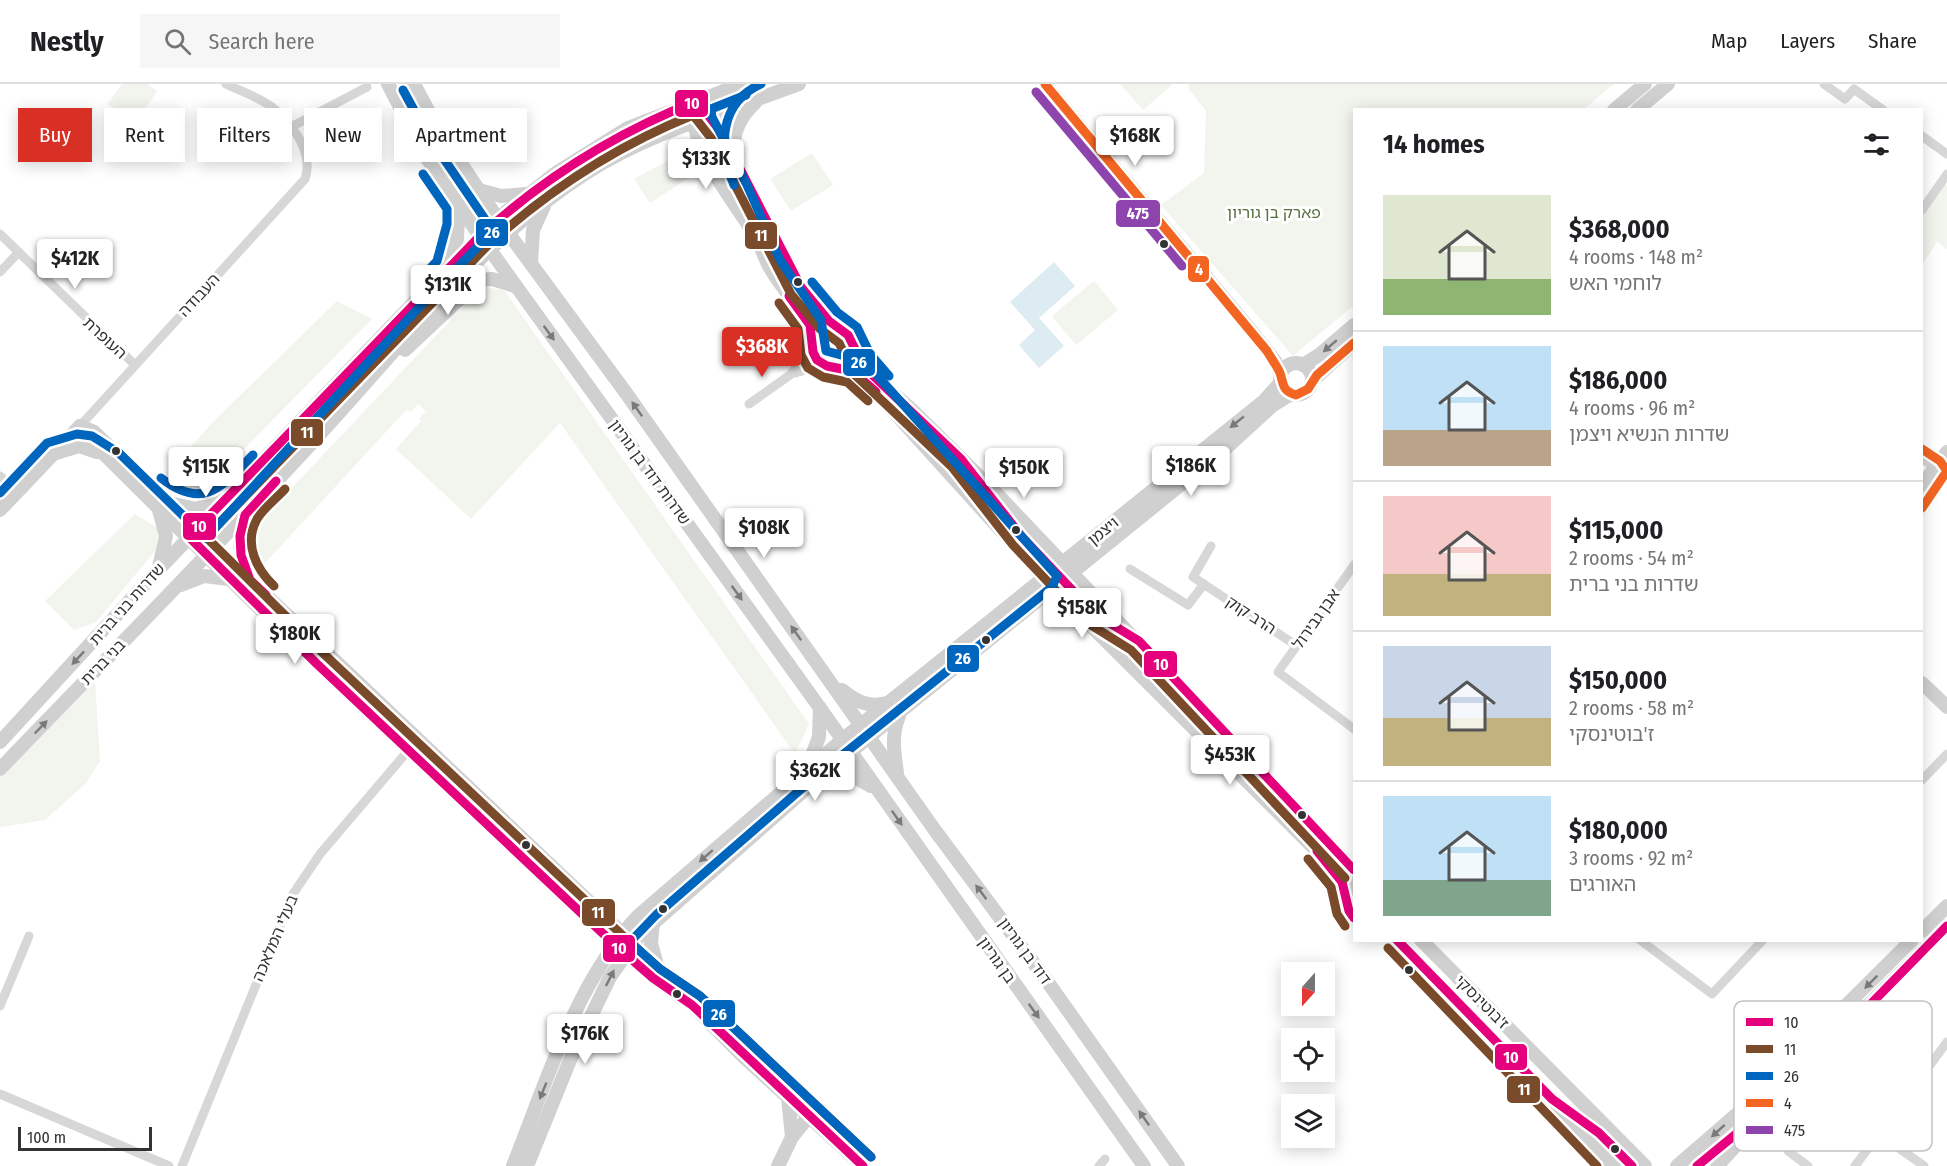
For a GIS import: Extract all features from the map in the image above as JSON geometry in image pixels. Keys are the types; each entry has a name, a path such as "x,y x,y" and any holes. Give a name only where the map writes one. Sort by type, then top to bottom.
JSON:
{"street":[{"name":"העבודה","path":"226,84 273,108"},
{"name":"שדרות דוד בן גוריון","path":"388,84 413,136 490,251 851,753"},
{"name":"שדרות דוד בן גוריון","path":"414,84 437,128 498,219 830,680"},
{"path":"54,453 79,446 90,448 160,500 196,509 210,505 237,489 448,267 527,194 628,128 742,84"},
{"path":"210,550 490,251 548,200 608,160 694,123 799,84"},
{"path":"1045,84 1253,333 1275,361 1284,390 1292,394"},
{"path":"1616,108 1645,84"},
{"path":"1639,108 1668,84"},
{"path":"1824,84 1845,99 1856,87 1881,108"},
{"path":"292,126 367,87"},
{"path":"738,166 734,141 737,126 746,112 759,99"},
{"path":"698,101 710,117 738,166 789,268 816,307 848,335 852,348 864,367 929,426 1068,567 1353,869"},
{"path":"698,101 694,123 699,141 729,198 756,238 779,283 810,325 815,357 830,366 852,371 866,381 1049,583 1323,857 1340,878 1346,892 1347,908 1353,917"},
{"name":"העבודה","path":"0,510 80,426 304,178 309,161 292,129"},
{"path":"1923,137 1947,153"},
{"path":"1923,209 1947,174"},
{"path":"478,190 501,196 527,194"},
{"path":"531,264 533,230 548,200"},
{"path":"448,267 457,239 459,205"},
{"name":"העופרת","path":"0,234 85,320 134,364"},
{"path":"0,272 19,252"},
{"path":"386,362 417,340 480,280 492,279 515,286"},
{"path":"1280,379 1285,367 1319,355 1353,326"},
{"path":"790,375 821,331 838,328"},
{"path":"1253,333 1309,370 1312,381"},
{"path":"527,1166 570,1060 610,977 628,949 653,922 817,779 900,714 1068,567 1226,448 1273,405 1292,394 1305,392 1312,381 1353,344"},
{"path":"749,404 802,369 830,366 848,360 852,348"},
{"name":"ויצמן","path":"1068,567 1264,400 1280,379"},
{"path":"80,426 86,437 111,462"},
{"path":"80,426 94,432 210,550 250,580 414,745 617,938 666,988 692,1005"},
{"path":"1923,450 1943,464"},
{"path":"1923,459 1943,464"},
{"path":"1923,483 1943,464"},
{"path":"1923,506 1943,464"},
{"path":"0,476 17,492"},
{"name":"שדרות בני ברית","path":"0,742 158,570 237,489"},
{"path":"158,570 166,531 160,500"},
{"path":"245,515 240,547 250,580"},
{"path":"1130,569 1188,605 1204,584 1193,577 1211,546"},
{"path":"210,550 230,580 603,915 617,938"},
{"name":"בני ברית","path":"0,769 210,550"},
{"name":"אבן גבירול","path":"1353,566 1278,672 1353,728"},
{"path":"174,588 204,576 230,580"},
{"path":"513,1166 571,1025 617,938 638,916 807,768 1049,583"},
{"name":"הרב קוק","path":"1204,584 1297,646"},
{"path":"830,680 853,699 864,704 874,706 892,702"},
{"path":"830,680 871,737"},
{"path":"1923,683 1947,707"},
{"path":"807,768 819,737 820,708"},
{"path":"898,778 892,741 893,730 900,714"},
{"name":"דוד בן גוריון","path":"871,737 898,778 1178,1166"},
{"name":"בעלי המלאכה","path":"182,1166 293,894 320,854 414,745"},
{"name":"בן גוריון","path":"851,753 1144,1166"},
{"path":"1923,779 1947,754"},
{"path":"817,779 841,773 849,774 877,790"},
{"path":"1346,892 1353,882"},
{"path":"1923,931 1947,906"},
{"path":"603,915 638,916"},
{"path":"653,922 651,943 657,967"},
{"path":"1874,1001 1947,926"},
{"path":"0,1006 29,936"},
{"name":"ז'בוטינסקי","path":"1399,942 1614,1166"},
{"name":"ז'בוטינסקי","path":"1423,942 1645,1166"},
{"path":"1643,942 1712,994 1761,942"},
{"path":"1851,1001 1910,942"},
{"path":"628,949 657,967 692,1005 863,1166"},
{"path":"1932,1062 1947,1042"},
{"path":"0,1094 169,1166"},
{"path":"788,1097 792,1137"},
{"path":"778,1166 792,1137 809,1116"},
{"path":"1677,1166 1734,1116"},
{"path":"1717,1166 1734,1147"},
{"path":"1788,1151 1808,1166"},
{"path":"1855,1166 1866,1151"},
{"path":"1903,1151 1924,1166"}],"green space":[{"path":"122,84 147,84 157,91 146,108 114,108 108,104"},
{"path":"1120,84 1173,84 1143,110"},
{"name":"פארק בן גוריון","path":"1189,84 1614,84 1585,108 1353,108 1353,306 1293,356 1161,205 1204,173 1206,111 1188,88"},
{"path":"692,152 700,155 704,168 650,203 634,179 682,153"},
{"path":"812,153 833,185 791,211 770,179"},
{"path":"1943,183 1947,186 1947,249 1937,242 1923,263 1923,213"},
{"path":"1094,281 1118,310 1076,345 1052,316"},
{"path":"482,287 504,290 809,724 795,754 560,423 471,519 396,449 421,421 419,419 426,411 418,404 411,412 407,409 255,574 252,570 246,547 250,532"},
{"path":"337,301 372,319 238,455 193,496 176,495 161,479 215,420"},
{"path":"135,514 159,529 155,551 96,622 74,630 45,601"},
{"path":"95,681 100,761 86,783 45,820 0,827 0,769 83,683"}],"shaded area":[{"path":"1054,262 1075,286 1039,318 1064,346 1039,368 1019,345 1035,330 1010,302"}],"transit line":[{"name":"26","path":"734,185 726,156 724,141 726,127 737,102 747,92 761,84"},
{"name":"4","path":"1045,84 1267,351 1279,370 1284,387 1288,392 1296,395 1308,389 1317,375 1353,344"},
{"name":"26","path":"0,493 47,443 77,434 92,436 119,453 206,538 422,304 493,231 427,134 403,90"},
{"name":"475","path":"1036,92 1182,266"},
{"name":"26","path":"746,95 711,109 712,117 747,185 780,260 821,320 826,351 852,358 874,372 1057,576 1052,587 815,777 656,915 630,942 660,969 700,996 871,1157"},
{"name":"10","path":"863,1166 692,1005 653,978 613,943 317,664 189,537 480,236 530,195 582,158 638,127 697,101 721,132 801,287 829,321 848,335 864,367 961,459 1022,537 1095,614 1139,641 1353,869"},
{"name":"11","path":"871,1157 700,996 660,969 621,934 325,655 206,537 488,245 535,205 611,155 693,115 711,138 791,294 820,329 839,343 855,375 952,467 1013,545 1086,622 1131,650 1345,878"},
{"name":"26","path":"417,282 437,261 447,224 447,209 423,174"},
{"name":"26","path":"812,282 837,312 857,327 870,354 889,376"},
{"name":"10","path":"789,296 810,325 813,352 817,360 827,366 852,371 876,392"},
{"name":"11","path":"779,303 798,329 801,355 808,368 823,377 847,382 868,401"},
{"name":"4","path":"1923,450 1940,461 1947,471 1923,507"},
{"name":"26","path":"161,478 176,488 200,494 221,485 253,455"},
{"name":"10","path":"266,595 250,580 241,555 240,536 245,515 276,481"},
{"name":"11","path":"274,586 262,572 254,557 251,539 258,517 285,489"},
{"name":"10","path":"1317,851 1342,882 1349,911 1353,917"},
{"name":"11","path":"1308,859 1331,887 1337,914 1345,926"},
{"name":"10","path":"1874,1001 1947,926"},
{"name":"10","path":"1399,942 1552,1099 1599,1133 1632,1166"},
{"name":"11","path":"1388,948 1597,1166"},
{"name":"10","path":"1697,1166 1734,1136"}]}
